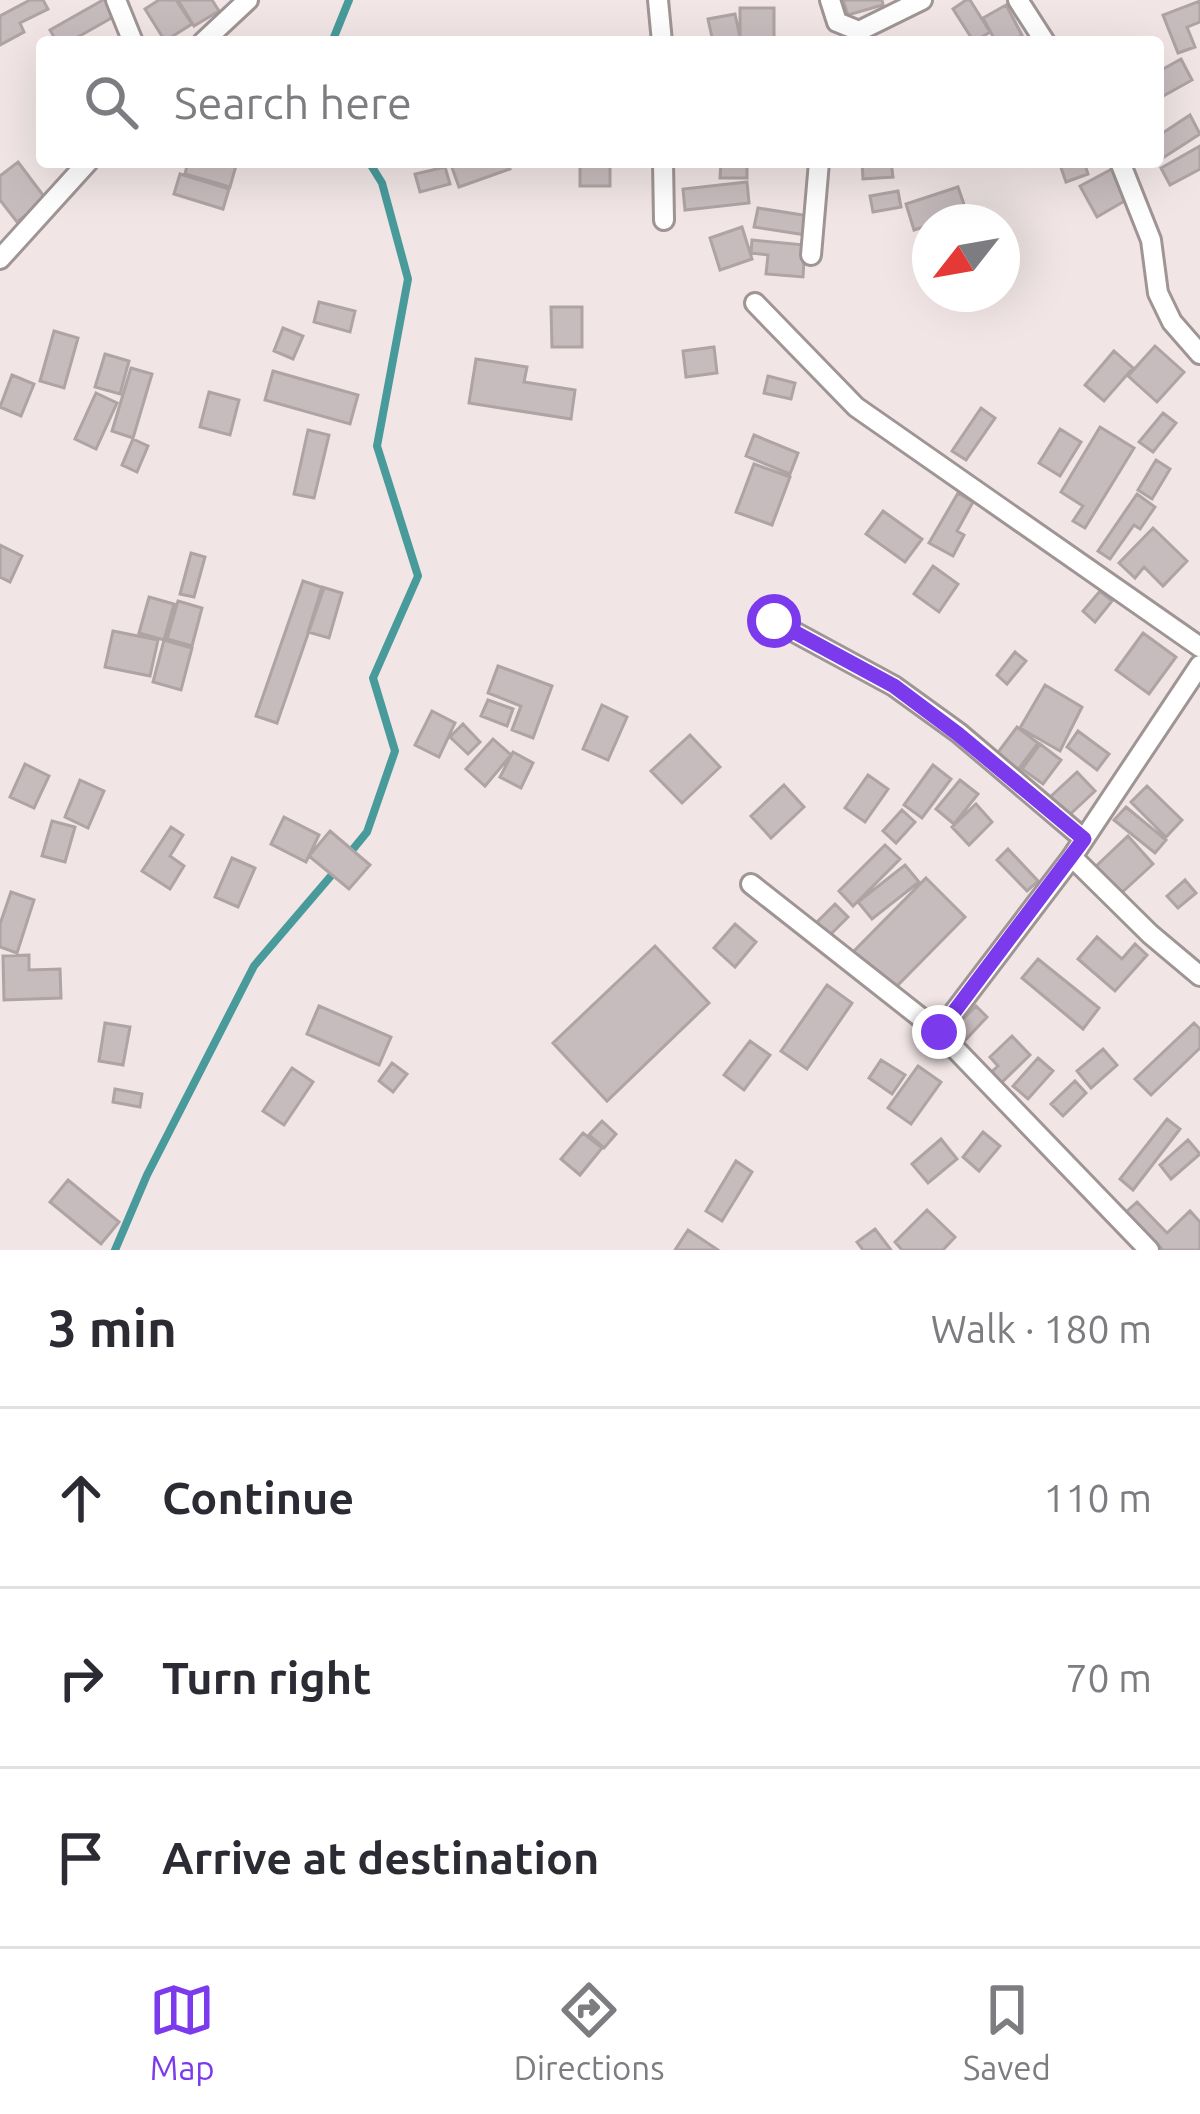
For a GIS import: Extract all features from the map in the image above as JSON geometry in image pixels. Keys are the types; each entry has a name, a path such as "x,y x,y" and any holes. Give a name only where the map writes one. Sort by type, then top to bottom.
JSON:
{"street":[{"path":"116,0 131,36"},
{"path":"209,36 248,0"},
{"path":"658,0 661,36"},
{"path":"830,0 836,32 859,31 922,0"},
{"path":"1018,0 1041,36"},
{"path":"0,259 83,168"},
{"path":"663,168 664,220"},
{"path":"811,255 819,168"},
{"path":"1122,168 1151,240 1158,293 1172,322 1200,354"},
{"path":"754,303 856,407 1200,647"},
{"path":"774,621 894,686 1084,839"},
{"path":"939,1032 1072,857 1197,676"},
{"path":"1072,857 1200,976"},
{"path":"752,884 939,1032 1149,1250"}],"building":[{"path":"30,0 43,0 48,9 20,23 24,32 0,45 0,16"},
{"path":"30,0 43,0 48,9 20,23 24,32 0,45 0,16"},
{"path":"103,0 115,16 80,36 54,36 50,30"},
{"path":"103,0 115,16 80,36 54,36 50,30"},
{"path":"159,0 176,0 192,24 173,36 162,36 145,9"},
{"path":"159,0 176,0 192,24 173,36 162,36 145,9"},
{"path":"178,0 212,0 219,11 194,26"},
{"path":"178,0 212,0 219,11 194,26"},
{"path":"843,0 882,0 883,5 848,15"},
{"path":"970,0 990,32 970,36 953,9"},
{"path":"1200,1 1200,22 1187,27 1195,47 1178,53 1163,15"},
{"path":"1006,5 1022,35 993,36 983,18"},
{"path":"740,8 774,8 774,36 740,36"},
{"path":"740,8 774,8 774,36 740,36"},
{"path":"735,14 740,36 712,36 708,19"},
{"path":"735,14 740,36 712,36 708,19"},
{"path":"1181,59 1192,80 1164,96 1164,69"},
{"path":"1181,59 1192,80 1164,96 1164,69"},
{"path":"1190,115 1200,134 1164,157 1164,132"},
{"path":"1200,146 1200,169 1170,185 1164,166"},
{"path":"18,162 46,199 17,222 0,200 0,176"},
{"path":"18,162 46,199 17,222 0,200 0,176"},
{"path":"186,168 235,168 230,187 185,174"},
{"path":"186,168 235,168 230,187 185,174"},
{"path":"445,168 450,184 420,192 415,174"},
{"path":"452,168 510,168 510,169 459,187"},
{"path":"452,168 510,168 510,169 459,187"},
{"path":"580,168 610,168 610,186 580,186"},
{"path":"721,168 747,168 747,178 720,178"},
{"path":"862,168 892,168 893,177 863,179"},
{"path":"1061,168 1086,168 1088,174 1066,182"},
{"path":"1112,169 1128,199 1097,217 1080,186"},
{"path":"1112,169 1128,199 1097,217 1080,186"},
{"path":"180,174 229,189 223,209 174,194"},
{"path":"747,182 749,203 685,210 683,189"},
{"path":"958,187 964,204 912,204 912,224 906,204"},
{"path":"898,191 901,207 873,212 870,196"},
{"path":"758,208 809,216 806,235 754,227"},
{"path":"758,208 809,216 806,235 754,227"},
{"path":"742,227 752,259 720,270 710,238"},
{"path":"742,227 752,259 720,270 710,238"},
{"path":"752,240 805,245 803,277 766,274 768,255 751,253"},
{"path":"319,302 355,311 350,332 314,322"},
{"path":"551,307 582,307 582,347 552,347"},
{"path":"551,307 582,307 582,347 552,347"},
{"path":"283,328 303,336 293,359 274,351"},
{"path":"54,331 78,338 64,388 40,381"},
{"path":"1155,346 1184,372 1157,402 1128,376"},
{"path":"714,347 717,373 686,377 683,351"},
{"path":"714,347 717,373 686,377 683,351"},
{"path":"1114,351 1133,368 1104,401 1085,385"},
{"path":"1114,351 1133,368 1104,401 1085,385"},
{"path":"105,354 129,361 120,394 95,387"},
{"path":"476,359 527,367 524,382 575,390 571,419 469,403"},
{"path":"476,359 527,367 524,382 575,390 571,419 469,403"},
{"path":"131,368 152,374 133,438 112,431"},
{"path":"273,371 358,395 350,424 265,400"},
{"path":"12,375 34,384 21,416 0,407"},
{"path":"768,376 795,383 791,399 764,393"},
{"path":"768,376 795,383 791,399 764,393"},
{"path":"209,392 239,400 230,435 200,427"},
{"path":"96,393 117,403 96,449 75,439"},
{"path":"96,393 117,403 96,449 75,439"},
{"path":"981,408 995,418 966,460 952,451"},
{"path":"1163,413 1176,423 1153,452 1139,442"},
{"path":"1163,413 1176,423 1153,452 1139,442"},
{"path":"1100,427 1134,448 1085,528 1073,521 1083,506 1061,492"},
{"path":"1060,429 1081,442 1060,476 1039,463"},
{"path":"1060,429 1081,442 1060,476 1039,463"},
{"path":"308,430 329,435 314,498 294,494"},
{"path":"754,435 798,453 790,474 746,456"},
{"path":"133,439 148,446 137,472 122,465"},
{"path":"133,439 148,446 137,472 122,465"},
{"path":"1156,460 1170,469 1152,499 1138,490"},
{"path":"754,464 790,477 772,525 736,512"},
{"path":"958,493 973,502 957,531 964,535 953,556 929,543"},
{"path":"958,493 973,502 957,531 964,535 953,556 929,543"},
{"path":"1137,494 1155,507 1140,529 1134,525 1110,559 1098,551"},
{"path":"883,511 922,539 905,562 866,534"},
{"path":"1153,528 1187,561 1163,586 1144,567 1135,578 1119,563"},
{"path":"0,545 22,556 10,582 0,577"},
{"path":"0,545 22,556 10,582 0,577"},
{"path":"191,553 205,557 194,597 180,594"},
{"path":"933,566 958,584 939,612 914,594"},
{"path":"933,566 958,584 939,612 914,594"},
{"path":"303,581 324,588 277,723 256,716"},
{"path":"303,581 324,588 277,723 256,716"},
{"path":"322,587 342,593 329,638 308,632"},
{"path":"1100,591 1112,601 1095,622 1083,611"},
{"path":"149,597 174,604 164,640 139,633"},
{"path":"149,597 174,604 164,640 139,633"},
{"path":"178,601 202,608 192,646 167,639"},
{"path":"113,631 158,640 150,676 105,667"},
{"path":"113,631 158,640 150,676 105,667"},
{"path":"1143,633 1176,657 1149,694 1116,670"},
{"path":"1143,633 1176,657 1149,694 1116,670"},
{"path":"164,640 192,648 181,690 153,682"},
{"path":"1015,652 1026,661 1007,684 997,675"},
{"path":"498,666 552,686 533,738 512,730 521,706 488,693"},
{"path":"1045,685 1082,707 1060,751 1020,728"},
{"path":"488,700 513,709 507,726 481,716"},
{"path":"488,700 513,709 507,726 481,716"},
{"path":"602,705 627,717 608,760 583,749"},
{"path":"432,711 455,723 439,757 415,745"},
{"path":"432,711 455,723 439,757 415,745"},
{"path":"463,724 480,742 468,754 450,737"},
{"path":"463,724 480,742 468,754 450,737"},
{"path":"1017,727 1038,743 1017,771 996,755"},
{"path":"1017,727 1038,743 1017,771 996,755"},
{"path":"1078,731 1109,754 1097,770 1067,747"},
{"path":"690,735 720,767 682,803 651,771"},
{"path":"493,739 511,755 485,786 466,769"},
{"path":"493,739 511,755 485,786 466,769"},
{"path":"1040,744 1061,760 1043,784 1022,769"},
{"path":"513,752 533,763 521,788 500,777"},
{"path":"25,764 49,776 34,808 10,797"},
{"path":"933,765 951,779 922,818 904,805"},
{"path":"1077,772 1095,791 1066,818 1049,798"},
{"path":"868,775 888,789 865,822 845,808"},
{"path":"80,780 104,791 88,828 65,817"},
{"path":"960,780 978,794 954,824 936,809"},
{"path":"960,780 978,794 954,824 936,809"},
{"path":"784,785 804,807 771,838 751,816"},
{"path":"1147,786 1182,820 1166,837 1131,802"},
{"path":"976,804 992,822 969,845 952,827"},
{"path":"976,804 992,822 969,845 952,827"},
{"path":"1126,807 1166,840 1155,853 1114,820"},
{"path":"902,810 915,822 896,843 883,831"},
{"path":"284,817 319,835 306,862 271,844"},
{"path":"52,821 75,827 65,862 42,856"},
{"path":"171,827 183,835 170,856 184,866 170,889 142,871"},
{"path":"330,831 370,865 349,889 309,856"},
{"path":"1128,836 1153,864 1117,897 1092,870"},
{"path":"885,845 900,859 853,906 839,891"},
{"path":"1008,849 1038,881 1027,891 997,860"},
{"path":"232,858 255,868 238,907 215,897"},
{"path":"232,858 255,868 238,907 215,897"},
{"path":"905,865 919,882 872,919 858,902"},
{"path":"926,878 965,917 892,991 853,952"},
{"path":"1185,880 1196,893 1178,908 1167,896"},
{"path":"1185,880 1196,893 1178,908 1167,896"},
{"path":"11,892 34,900 17,953 0,947 0,924"},
{"path":"835,904 848,917 826,939 813,926"},
{"path":"735,924 756,942 735,967 714,948"},
{"path":"735,924 756,942 735,967 714,948"},
{"path":"1097,937 1122,959 1135,944 1147,955 1115,991 1078,959"},
{"path":"1097,937 1122,959 1135,944 1147,955 1115,991 1078,959"},
{"path":"655,946 709,1003 607,1101 553,1043"},
{"path":"29,955 29,970 60,969 61,998 4,1000 3,956"},
{"path":"29,955 29,970 60,969 61,998 4,1000 3,956"},
{"path":"1038,959 1099,1008 1083,1029 1022,978"},
{"path":"1038,959 1099,1008 1083,1029 1022,978"},
{"path":"827,985 852,1003 807,1069 781,1051"},
{"path":"319,1006 391,1037 379,1065 307,1034"},
{"path":"319,1006 391,1037 379,1065 307,1034"},
{"path":"976,1006 987,1017 957,1049 945,1038"},
{"path":"105,1023 130,1027 123,1065 99,1061"},
{"path":"1194,1023 1200,1029 1200,1048 1151,1095 1135,1079"},
{"path":"1012,1036 1030,1055 997,1087 987,1076 998,1066 990,1057"},
{"path":"750,1041 770,1055 744,1090 724,1075"},
{"path":"1103,1049 1117,1065 1091,1088 1077,1071"},
{"path":"1038,1058 1053,1071 1028,1099 1013,1086"},
{"path":"881,1060 905,1075 892,1094 869,1078"},
{"path":"392,1063 407,1074 393,1092 379,1081"},
{"path":"918,1066 941,1082 911,1124 888,1108"},
{"path":"292,1068 313,1082 284,1125 263,1111"},
{"path":"1075,1081 1086,1093 1063,1116 1051,1104"},
{"path":"115,1089 142,1094 140,1107 113,1102"},
{"path":"1167,1119 1180,1129 1133,1190 1120,1179"},
{"path":"1167,1119 1180,1129 1133,1190 1120,1179"},
{"path":"602,1121 616,1134 604,1148 589,1135"},
{"path":"602,1121 616,1134 604,1148 589,1135"},
{"path":"983,1132 1000,1146 979,1171 963,1157"},
{"path":"583,1133 602,1148 580,1175 561,1159"},
{"path":"941,1139 957,1159 928,1183 912,1164"},
{"path":"941,1139 957,1159 928,1183 912,1164"},
{"path":"1188,1140 1200,1154 1171,1179 1160,1165"},
{"path":"1188,1140 1200,1154 1171,1179 1160,1165"},
{"path":"736,1161 752,1172 722,1221 706,1211"},
{"path":"68,1180 119,1222 101,1244 50,1202"},
{"path":"1137,1202 1167,1233 1190,1211 1200,1222 1200,1250 1163,1250 1126,1212"},
{"path":"1137,1202 1167,1233 1190,1211 1200,1222 1200,1250 1163,1250 1126,1212"},
{"path":"927,1210 955,1237 943,1250 902,1250 895,1242"},
{"path":"927,1210 955,1237 943,1250 902,1250 895,1242"},
{"path":"875,1229 891,1250 863,1250 857,1242"},
{"path":"875,1229 891,1250 863,1250 857,1242"},
{"path":"688,1230 718,1250 675,1250"},
{"path":"688,1230 718,1250 675,1250"}],"waterway":[{"path":"334,36 349,0"},
{"path":"349,854 367,832 395,751 373,678 418,576 377,446 408,279 382,183 373,168"},
{"path":"115,1250 147,1175 254,966 336,870"}],"route":[{"path":"774,621 894,686 1084,839 939,1032"}]}
